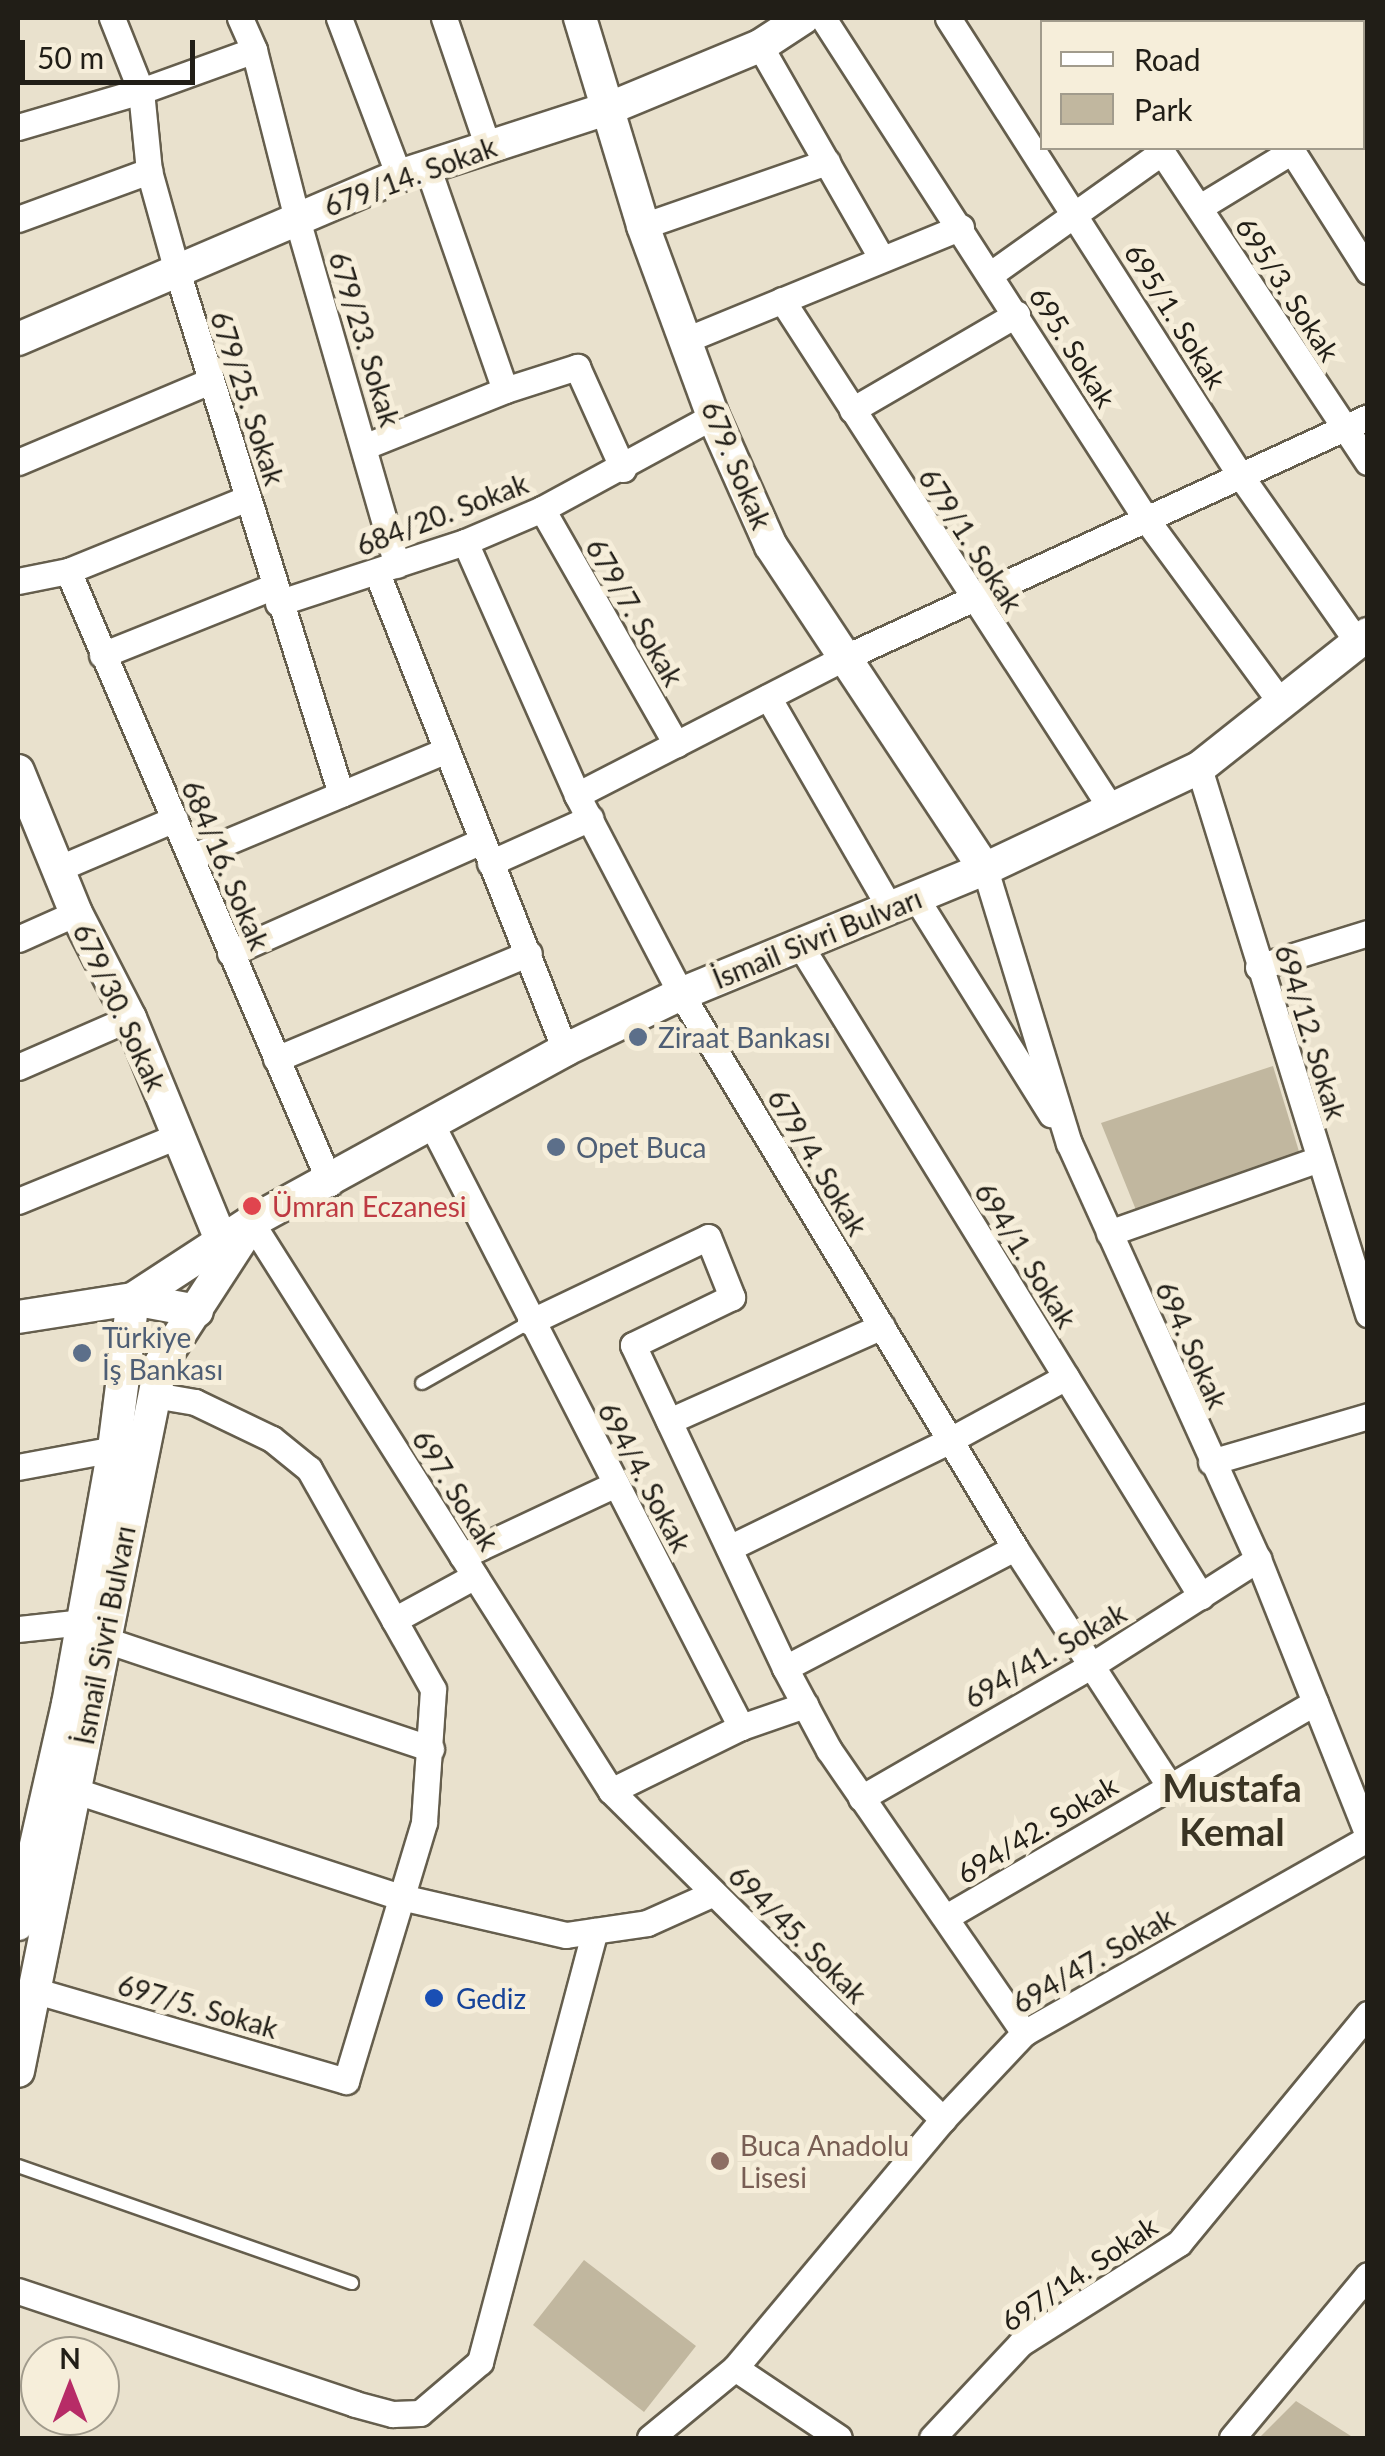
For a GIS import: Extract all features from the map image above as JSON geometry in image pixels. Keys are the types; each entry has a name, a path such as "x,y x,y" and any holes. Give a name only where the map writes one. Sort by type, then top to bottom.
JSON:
{"main road":[{"name":"679. Sokak","path":"580,18 643,226 688,339 713,416 772,546 848,656 984,869"},
{"name":"679/14. Sokak","path":"18,338 413,171 610,108 760,46 803,18"},
{"name":"İsmail Sivri Bulvarı","path":"18,2071 73,1790 134,1298 251,1222 330,1183 565,1050 681,994 984,869 1199,768 1362,638"},
{"name":"679/30. Sokak","path":"18,770 24,805 130,1018 222,1242"},
{"name":"İsmail Sivri Bulvarı","path":"19,1907 160,1363 251,1222"},
{"path":"18,1316 134,1298 197,1310"}],"street":[{"name":"679/25. Sokak","path":"112,18 141,91 149,171 177,271 275,595 341,794"},
{"name":"679/23. Sokak","path":"240,18 254,50 296,219 366,446 387,569 447,750 565,1050"},
{"path":"340,18 413,171 505,390"},
{"path":"444,18 488,147"},
{"name":"695. Sokak","path":"823,18 1146,519 1281,703"},
{"name":"695/1. Sokak","path":"951,19 1240,476 1362,638"},
{"path":"760,46 882,259"},
{"path":"18,128 141,91 254,50"},
{"path":"991,274 1160,150"},
{"name":"695/3. Sokak","path":"1160,150 1368,462"},
{"path":"1200,207 1289,150"},
{"path":"1292,150 1368,271"},
{"path":"643,226 827,162"},
{"path":"18,220 149,171"},
{"path":"688,339 960,227"},
{"name":"679/1. Sokak","path":"782,300 1112,810"},
{"path":"852,410 1017,314"},
{"path":"366,446 505,390 576,367 623,468"},
{"path":"18,462 210,381"},
{"name":"684/20. Sokak","path":"102,655 275,595 387,569 465,542 623,468 713,416"},
{"path":"230,953 485,852 584,807 676,744 848,656 1368,417"},
{"path":"18,581 68,571 248,498"},
{"name":"679/7. Sokak","path":"542,509 676,744"},
{"name":"679/4. Sokak","path":"465,542 584,807 681,994 1015,1548 1170,1786"},
{"name":"684/16. Sokak","path":"68,571 330,1183"},
{"path":"768,697 903,903 1070,1143"},
{"path":"191,856 447,750"},
{"name":"694/12. Sokak","path":"1199,768 1368,1314"},
{"path":"57,870 175,819"},
{"name":"694. Sokak","path":"984,869 1070,1143 1258,1559 1368,1837"},
{"path":"18,939 76,913"},
{"path":"1258,967 1368,933"},
{"name":"694/1. Sokak","path":"800,945 1201,1596"},
{"path":"276,1059 529,953"},
{"path":"18,1067 130,1018"},
{"name":"694/4. Sokak","path":"432,1126 741,1726"},
{"path":"18,1201 178,1136"},
{"path":"1109,1233 1319,1159"},
{"name":"697. Sokak","path":"251,1222 611,1791"},
{"path":"530,1322 708,1237 732,1296 633,1346 805,1705 861,1798 1024,2033"},
{"path":"669,1421 882,1326"},
{"path":"729,1548 950,1440 1066,1377"},
{"path":"154,1394 210,1409 272,1439 308,1468 433,1689 424,1822 401,1897"},
{"path":"1211,1462 1368,1416"},
{"path":"18,1467 114,1449"},
{"path":"394,1620 469,1566 616,1484"},
{"path":"786,1668 1015,1548"},
{"name":"694/41. Sokak","path":"861,1798 1089,1667 1258,1559"},
{"path":"18,1629 93,1630 431,1749"},
{"name":"694/42. Sokak","path":"946,1918 1315,1702"},
{"path":"611,1791 741,1726 805,1705"},
{"path":"73,1790 401,1897 566,1935 647,1923 714,1893"},
{"name":"694/45. Sokak","path":"611,1791 942,2119"},
{"name":"694/47. Sokak","path":"650,2438 736,2368 942,2119 1024,2033 1368,1837"},
{"name":"697/5. Sokak","path":"34,1990 346,2081 401,1897"},
{"path":"18,2291 356,2404 393,2414 420,2413 480,2362 595,1931"},
{"name":"697/14. Sokak","path":"932,2438 1021,2343 1179,2243 1368,2014"},
{"path":"1232,2438 1358,2304 1368,2275"},
{"path":"736,2368 839,2438"}],"lane":[{"path":"422,1383 530,1322"},
{"path":"18,2166 352,2284"}],"green space":[{"path":"1273,1066 1301,1158 1138,1215 1101,1123"},
{"path":"584,2260 696,2346 644,2412 533,2325"},
{"path":"1296,2401 1354,2438 1259,2438"}],"place":[{"name":"Ziraat Bankası","path":"638,1037"},
{"name":"Opet Buca","path":"556,1147"},
{"name":"Ümran Eczanesi","path":"252,1206"},
{"name":"Türkiye İş Bankası","path":"82,1353"},
{"name":"Gediz","path":"434,1998"},
{"name":"Buca Anadolu Lisesi","path":"720,2161"}],"district":[{"name":"Mustafa Kemal","path":"1232,1810"}]}
